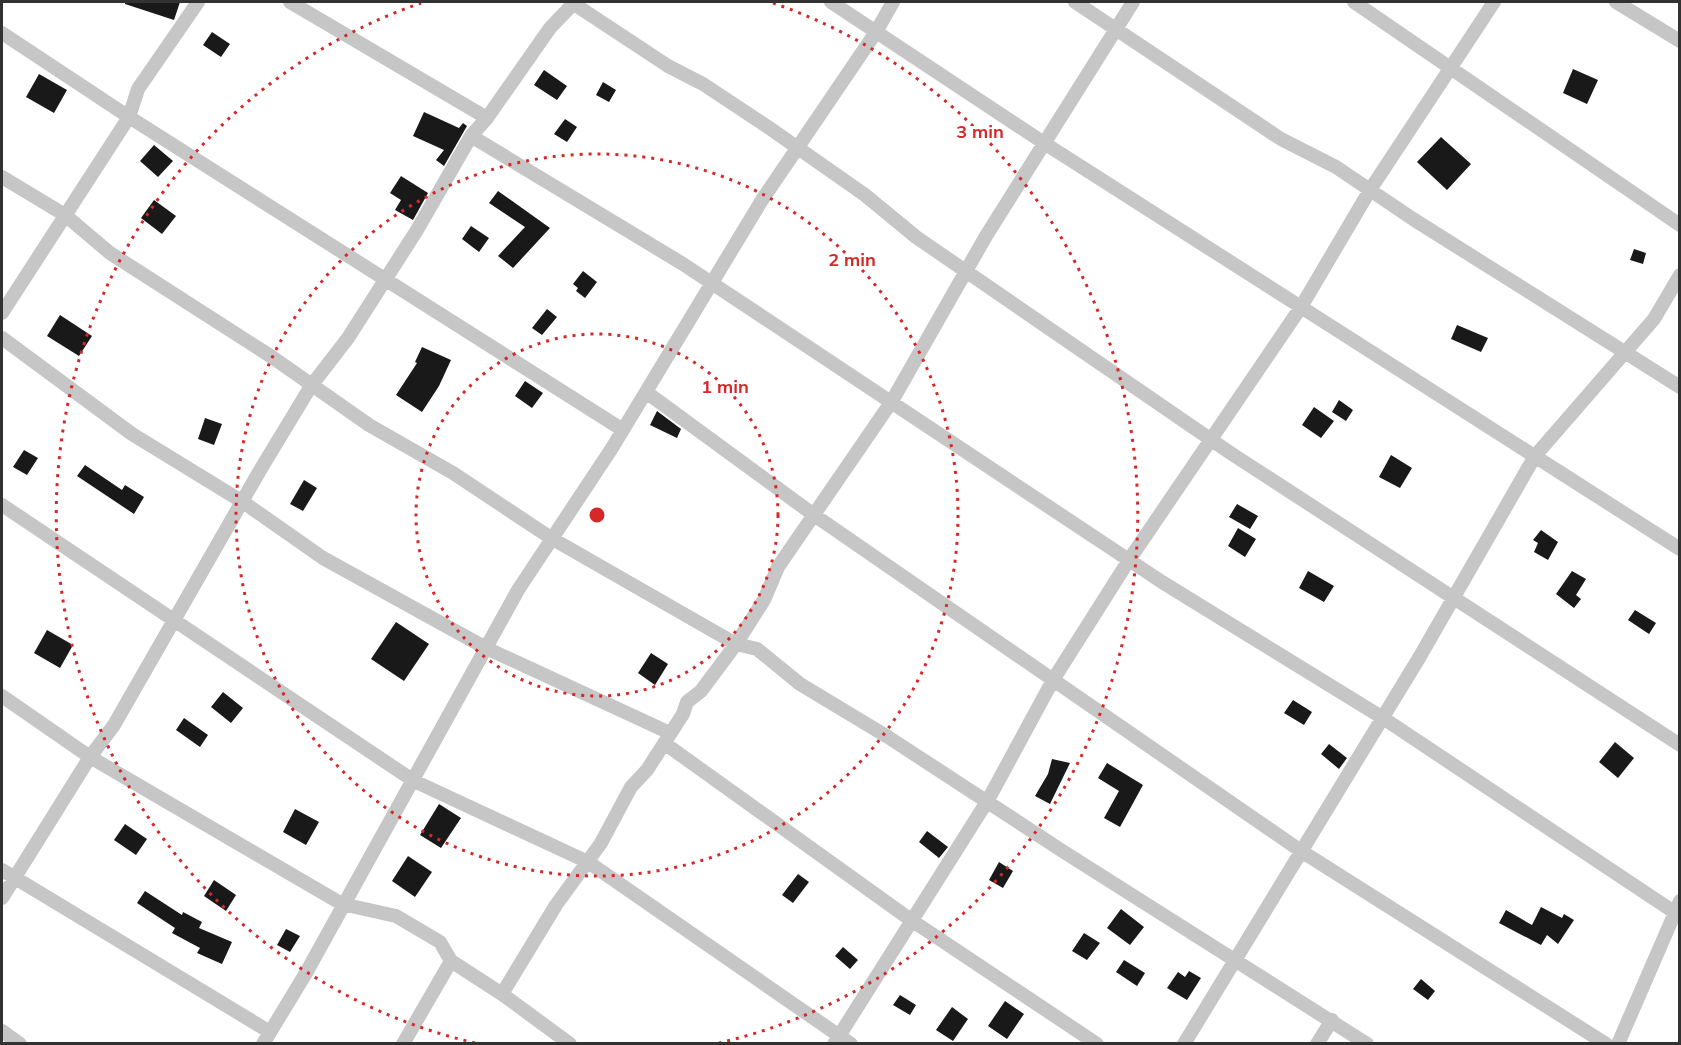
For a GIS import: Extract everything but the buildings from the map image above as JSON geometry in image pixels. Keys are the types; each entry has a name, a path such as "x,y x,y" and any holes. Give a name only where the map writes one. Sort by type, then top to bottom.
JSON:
{"street":[{"path":"2,313 129,117 138,89 198,2"},
{"path":"290,2 487,118"},
{"path":"2,898 90,757 114,725 311,386 348,338 417,231 471,136 487,118 550,28 573,2 668,66 704,84 796,147 967,273 1209,438 1680,745"},
{"path":"831,2 1044,143 1680,549"},
{"path":"2,870 270,1039 342,904 414,781 486,648 551,538 623,430 796,147 876,32 893,2"},
{"path":"1075,2 1281,139 1336,167 1680,387"},
{"path":"502,994 556,905 588,862 631,787 683,714 687,702 701,691 735,644 764,600 778,567 892,401 967,273 986,236 1133,2"},
{"path":"1354,2 1680,225"},
{"path":"2,505 174,623 414,781 588,862 842,1041 911,920 988,800 1053,680 1209,438 1301,307 1370,190 1494,2"},
{"path":"1616,2 1680,41"},
{"path":"2,33 129,117 623,430"},
{"path":"471,136 712,284 892,401 1210,614 1383,718 1677,910 1618,1044"},
{"path":"2,177 65,215 110,253 255,345 311,386 401,444 453,473 551,538 735,644 757,649 800,684 988,800 1064,852 1367,1044"},
{"path":"1184,1044 1383,718 1534,456 1654,319 1680,275"},
{"path":"2,338 132,434 243,502 323,558 486,648 667,738 911,920 1097,1044"},
{"path":"646,392 814,515 1301,851 1606,1044"},
{"path":"2,696 90,757 342,904 396,916 440,942 451,961 502,994 570,1044"},
{"path":"403,1044 451,961"},
{"path":"1317,1044 1332,1020"},
{"path":"2,1031 20,1044"}]}
